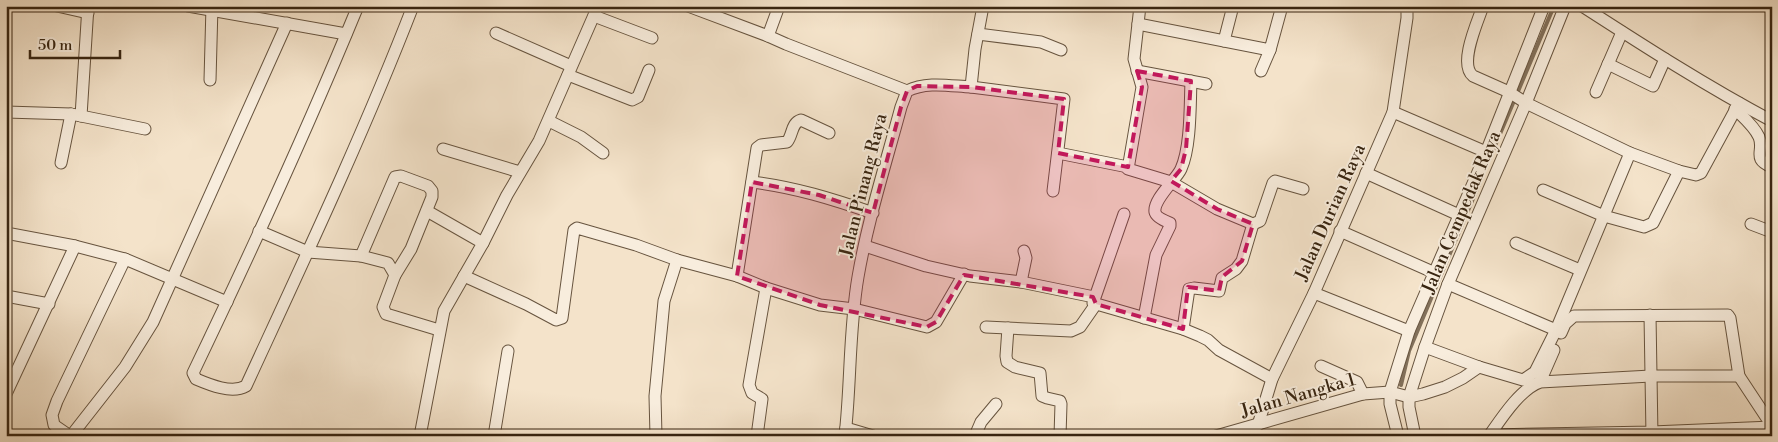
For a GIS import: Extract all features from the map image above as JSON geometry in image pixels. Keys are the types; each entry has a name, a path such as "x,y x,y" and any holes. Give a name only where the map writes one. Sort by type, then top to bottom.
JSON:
{"street":[{"path":"57,6 88,10 76,115 61,163"},
{"path":"188,6 212,8 346,34"},
{"path":"358,6 259,231 193,373 196,379 205,383 236,389 246,386 394,58 414,6"},
{"path":"688,6 908,91 917,86 931,85 971,87 1064,99 1053,191"},
{"path":"768,36 779,6"},
{"path":"971,87 984,6"},
{"path":"1128,167 1142,87 1134,59 1140,6"},
{"path":"1224,41 1233,6"},
{"path":"1262,71 1282,6"},
{"name":"Jalan Durian Raya","path":"1258,425 1272,380 1314,293 1393,112 1407,18 1407,6"},
{"path":"1483,6 1469,49 1467,68 1469,72 1473,76 1509,92 1526,103 1630,153 1679,171 1696,175 1701,173 1737,106"},
{"path":"1398,436 1390,404 1390,392 1409,331 1460,215 1544,6"},
{"name":"Jalan Cempedak Raya","path":"1415,436 1409,407 1409,397 1425,347 1565,6"},
{"path":"1582,6 1737,106 1772,120"},
{"path":"210,80 212,8"},
{"path":"420,436 444,311 539,141 596,11 652,38"},
{"path":"125,259 57,400 52,415 54,425 71,436 125,366 153,322 287,23"},
{"path":"1138,24 1270,50"},
{"path":"1596,92 1622,32"},
{"path":"496,33 632,100 638,97 649,70"},
{"path":"978,34 1041,42 1061,50"},
{"path":"1608,64 1653,86 1665,59"},
{"path":"1138,71 1206,84"},
{"path":"1144,318 1156,255 1170,226 1170,224 1157,215 1155,209 1181,169 1190,124 1190,81"},
{"name":"Jalan Pinang Raya","path":"845,432 854,308 864,246 901,107 908,91"},
{"path":"1737,106 1760,139 1760,159 1764,164 1772,167"},
{"path":"6,112 76,115 146,128"},
{"path":"1393,112 1486,152"},
{"path":"737,276 757,148 760,145 787,142 795,123 801,120 828,133"},
{"path":"549,121 581,137 603,153"},
{"path":"443,149 520,172"},
{"path":"1058,153 1128,167 1130,171 1171,182 1216,209 1253,224 1260,221 1275,181 1303,189"},
{"path":"1425,347 1479,367 1523,380 1535,372 1556,330 1630,153"},
{"path":"1543,190 1604,216 1644,227 1653,223 1679,171"},
{"path":"1366,173 1460,215"},
{"path":"361,256 396,176 428,186 432,197 427,211 411,249 395,275 383,307 386,314 439,330"},
{"path":"752,182 782,185 873,212"},
{"path":"427,211 483,243"},
{"path":"986,327 1071,331 1080,327 1095,301 1124,214"},
{"path":"1183,329 1189,289 1218,291 1222,278 1236,269 1242,261 1253,224"},
{"path":"1751,224 1772,232"},
{"path":"464,276 559,320 562,318 574,230 576,228 636,245 677,260 737,276 766,288 820,304 854,308 926,327 936,322 964,274"},
{"path":"259,231 308,252 361,256 388,263 395,275"},
{"path":"1340,231 1435,273"},
{"path":"6,233 75,246 125,259 227,302"},
{"path":"1516,243 1580,270"},
{"path":"6,394 75,246"},
{"path":"864,246 926,266 964,274 1021,282 1095,301 1183,329 1208,340 1219,350 1272,380"},
{"path":"1021,282 1026,258 1024,251"},
{"path":"656,436 655,396 664,301 677,260"},
{"path":"1451,286 1556,330"},
{"path":"756,436 762,399 752,393 749,385 766,288"},
{"path":"1314,293 1409,331"},
{"path":"6,296 49,304"},
{"path":"1650,315 1652,434"},
{"path":"1489,435 1652,434 1772,426 1739,376 1730,318 1728,316 1574,316 1565,324 1540,382"},
{"path":"1008,328 1006,356 1008,362 1015,367 1040,373 1042,396 1060,401 1060,436"},
{"path":"494,436 508,352"},
{"path":"1320,366 1357,382 1363,394"},
{"path":"1409,397 1445,387 1464,378 1479,367"},
{"path":"1489,435 1518,398 1534,384 1540,382 1651,376 1739,376"},
{"name":"Jalan Nangka 1","path":"1216,436 1363,394 1390,392 1409,397"},
{"path":"975,436 981,422 996,404"},
{"path":"845,432 872,436"}],"highlighted area":[{"path":"1137,71 1191,81 1186,149 1181,169 1171,181 1217,209 1253,224 1242,261 1222,277 1219,291 1188,287 1183,329 1096,304 1093,297 964,275 936,322 927,327 820,305 737,276 752,182 819,195 873,213 901,107 907,91 917,86 971,87 1064,99 1058,153 1128,167 1142,87"}],"waterway":[{"path":"1489,160 1554,6"},
{"path":"1401,385 1409,351 1480,182"}]}
